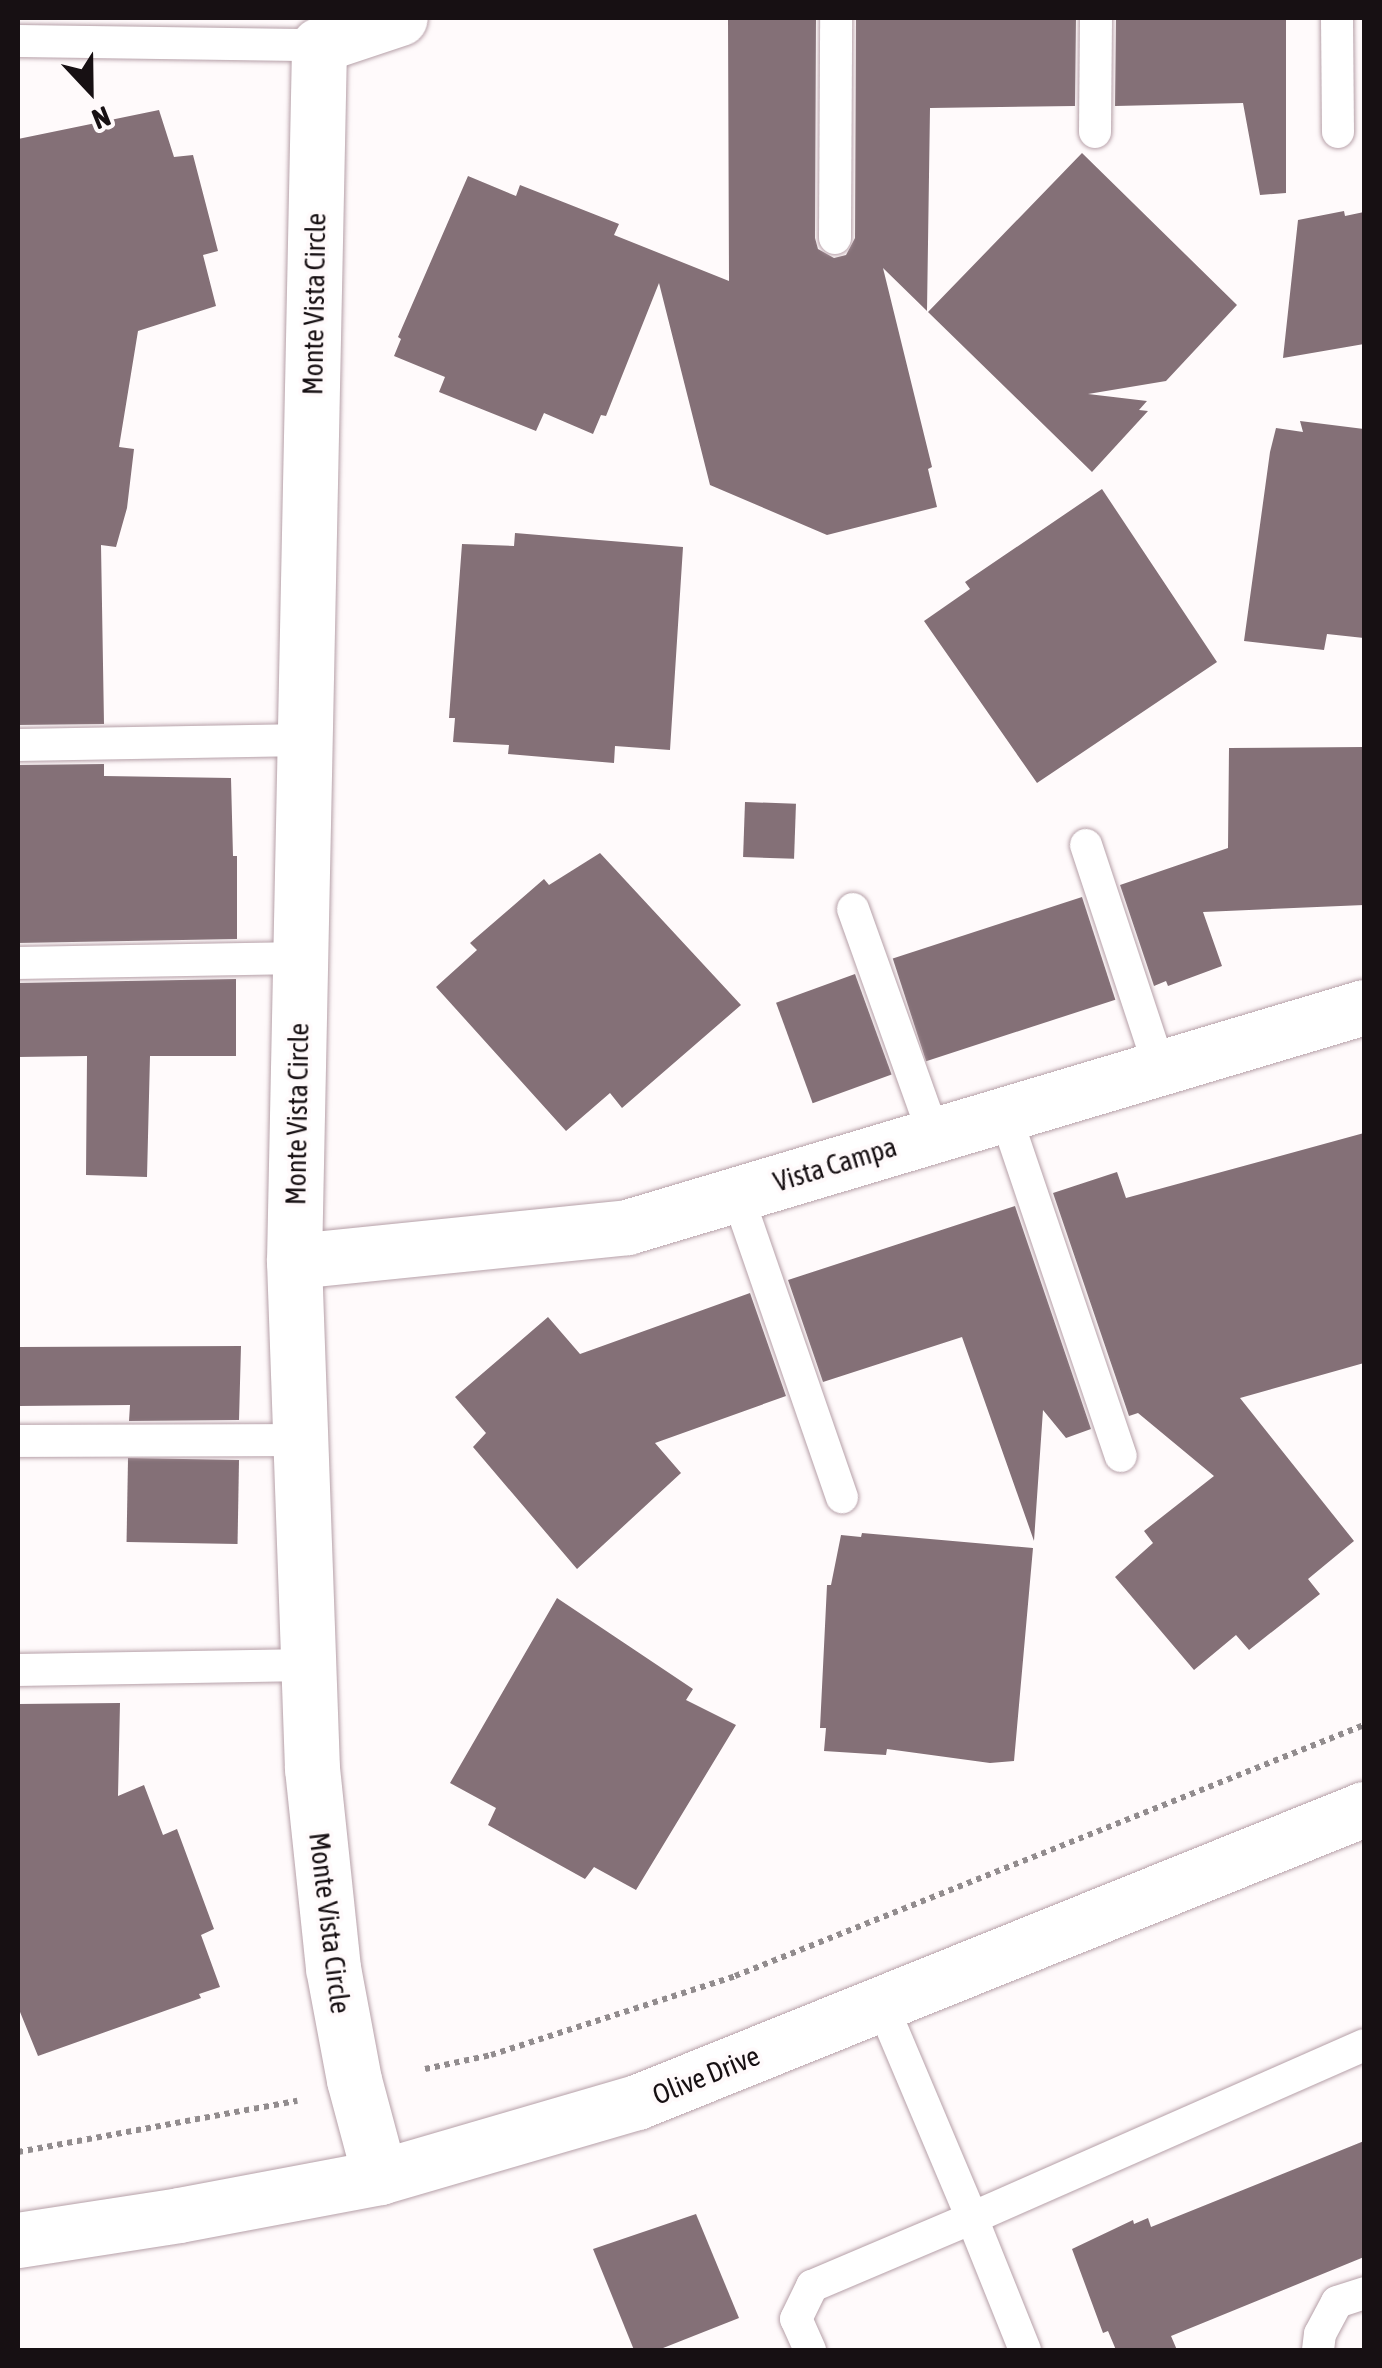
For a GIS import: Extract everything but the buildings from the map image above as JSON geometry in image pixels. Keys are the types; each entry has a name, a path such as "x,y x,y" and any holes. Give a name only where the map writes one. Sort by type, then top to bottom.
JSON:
{"street":[{"path":"319,45 400,18"},
{"name":"Monte Vista Circle","path":"319,45 294,1261 312,1769 332,1968 354,2080 380,2176"},
{"name":"Vista Campa","path":"294,1261 627,1226 1364,1008"},
{"name":"Olive Drive","path":"18,2240 179,2216 380,2176 637,2102 1364,1809"}],"lane":[{"path":"835,238 836,18"},
{"path":"1095,132 1096,18"},
{"path":"1337,18 1338,132"},
{"path":"18,42 319,45"},
{"path":"18,745 305,740"},
{"path":"1086,845 1160,1069"},
{"path":"854,908 934,1135"},
{"path":"18,963 300,958"},
{"path":"1005,1114 1121,1456"},
{"path":"737,1194 842,1497"},
{"path":"18,1442 300,1440"},
{"path":"18,1670 308,1665"},
{"path":"882,2005 1025,2350"},
{"path":"810,2350 796,2319 812,2286 1364,2045"},
{"path":"1318,2350 1320,2334 1337,2302 1364,2293"}],"path":[{"path":"425,2069 491,2056 735,1976 1364,1724"},
{"path":"18,2152 298,2101"}]}
